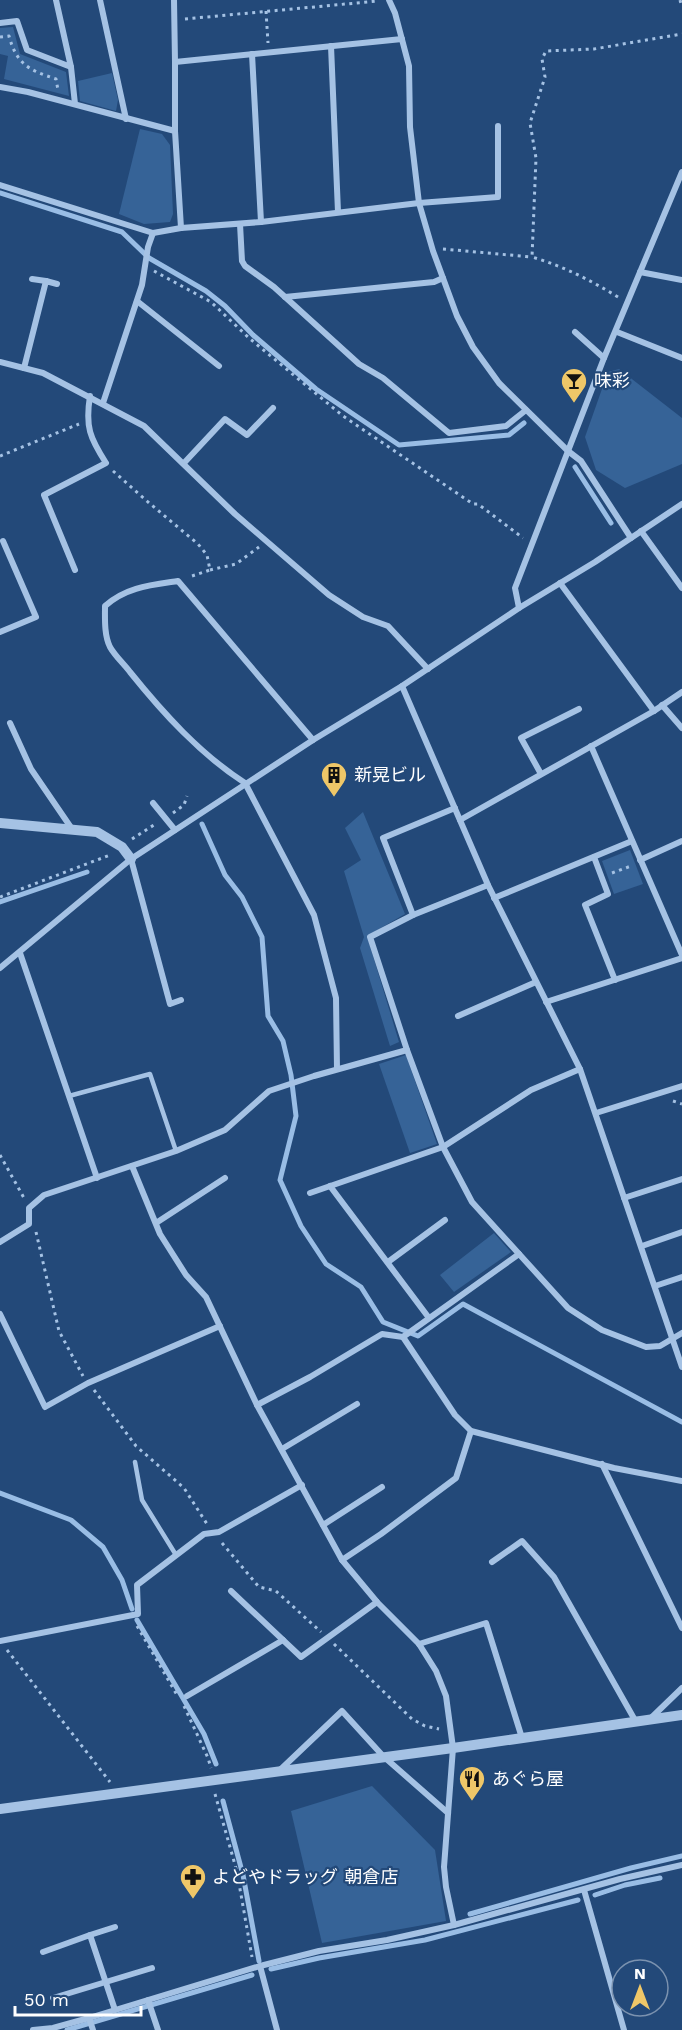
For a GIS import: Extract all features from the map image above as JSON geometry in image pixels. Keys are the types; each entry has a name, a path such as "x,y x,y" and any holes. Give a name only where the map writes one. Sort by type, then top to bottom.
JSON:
{"street":[{"path":"56,0 71,67 75,104"},
{"path":"100,0 126,118"},
{"path":"174,0 175,130 181,228"},
{"path":"389,0 395,12 409,66 410,127 419,203 432,248 457,316 473,347 499,383 568,451 582,461 631,538"},
{"path":"0,23 17,21 27,50 71,67"},
{"path":"175,62 402,39"},
{"path":"331,46 338,212"},
{"path":"252,54 261,222"},
{"path":"0,87 175,130"},
{"path":"0,185 153,233 181,228 261,222 419,203 498,197 498,126"},
{"path":"519,608 515,588 604,358 617,332 682,172"},
{"path":"240,224 242,261 245,266 285,297 359,364 383,378 449,433 506,426 526,410"},
{"path":"103,403 142,285 148,247 153,233"},
{"path":"640,272 682,280"},
{"path":"285,297 434,282 443,278"},
{"path":"32,279 57,284"},
{"path":"24,368 46,281"},
{"path":"137,300 219,366"},
{"path":"575,332 604,358"},
{"path":"617,332 682,358"},
{"path":"0,362 43,373 144,426 235,514 329,595 363,617 388,626 428,669"},
{"path":"75,570 44,495 105,463 90,436 87,421 90,396"},
{"path":"184,464 225,419 247,435 273,408"},
{"path":"0,968 131,859 245,783 402,686 682,504"},
{"path":"641,531 682,588"},
{"path":"0,633 36,617 1,539"},
{"path":"313,740 178,581 137,587 115,596 105,606 109,646 149,696 190,739 245,783 314,915 336,998 337,1070"},
{"path":"560,584 654,711"},
{"path":"402,686 494,898 580,1070 682,1367"},
{"path":"460,820 654,711 682,692"},
{"path":"663,705 682,728"},
{"path":"541,774 521,738 579,709"},
{"path":"10,723 31,769 72,829"},
{"path":"546,1002 682,957 591,746"},
{"path":"153,803 175,830"},
{"path":"413,915 383,838 455,808"},
{"path":"0,823 97,832 122,847 131,859 170,1004"},
{"path":"494,898 632,841"},
{"path":"641,861 682,841"},
{"path":"594,857 609,894 585,904 615,980"},
{"path":"488,885 413,915 370,937 407,1050 443,1147 472,1202 568,1308 602,1330 646,1347 660,1346 682,1333"},
{"path":"20,953 97,1178"},
{"path":"458,1016 536,982"},
{"path":"160,1006 181,1000"},
{"path":"0,1241 29,1224 29,1208 44,1195 176,1151 225,1130 269,1091 407,1050"},
{"path":"310,1193 443,1147 531,1090 580,1070"},
{"path":"596,1113 682,1086"},
{"path":"132,1166 160,1234 186,1275 206,1298 256,1405 342,1560 377,1602 419,1644 436,1671 446,1696 453,1748 444,1867 454,1925"},
{"path":"156,1223 225,1178"},
{"path":"624,1198 682,1179"},
{"path":"330,1186 429,1318"},
{"path":"388,1262 445,1220"},
{"path":"642,1246 682,1232"},
{"path":"256,1405 310,1377 382,1334 404,1337 519,1254"},
{"path":"656,1287 682,1277"},
{"path":"0,1314 45,1407 88,1383 220,1326"},
{"path":"404,1337 455,1415 471,1431 624,1470 682,1481"},
{"path":"282,1449 357,1404"},
{"path":"342,1560 456,1478 471,1431"},
{"path":"602,1464 682,1628"},
{"path":"0,1641 138,1614 137,1585 204,1534 219,1532 302,1485"},
{"path":"323,1525 382,1487"},
{"path":"492,1562 522,1540 554,1577 636,1722"},
{"path":"231,1591 301,1657 377,1602"},
{"path":"419,1644 486,1623 522,1738"},
{"path":"188,1696 283,1640"},
{"path":"648,1720 682,1688"},
{"path":"279,1771 342,1711 383,1756 448,1813"},
{"path":"0,1809 682,1715"},
{"path":"33,2030 53,2028 257,1967 319,1951 387,1940 454,1925 620,1879 682,1865"},
{"path":"584,1890 624,2030"},
{"path":"43,1952 115,1927"},
{"path":"90,1935 115,2010"},
{"path":"257,1967 277,2030"},
{"path":"53,1998 152,1968"},
{"path":"148,2000 158,2030"},
{"path":"89,2018 93,2029"}],"lane":[{"path":"69,1096 150,1074 176,1151"},
{"path":"135,1462 142,1500 176,1555"}],"path":[{"path":"175,20 389,0"},
{"path":"680,0 682,8"},
{"path":"266,11 268,52"},
{"path":"532,257 536,158 530,123 545,77 542,59 546,51 594,49 682,34"},
{"path":"432,248 532,257 551,262 582,276 629,303"},
{"path":"145,264 211,302 249,338 343,416 473,504 478,504 532,545"},
{"path":"0,456 87,421"},
{"path":"105,463 198,544 207,555 210,570"},
{"path":"178,581 236,564 266,541"},
{"path":"0,897 107,857 122,847"},
{"path":"602,877 641,861"},
{"path":"676,1103 682,1104"},
{"path":"0,1155 29,1208"},
{"path":"213,1533 259,1587 276,1591 412,1719 425,1726 450,1732"},
{"path":"0,1641 119,1793"},
{"path":"211,1780 237,1872 257,1967"}],"shaded area":[{"path":"13,27 20,54 66,72 69,96 4,79 8,56 0,54 0,28"},
{"path":"112,73 118,100 116,111 80,101 78,81"},
{"path":"140,129 162,134 170,145 173,214 170,222 144,224 119,214"},
{"path":"619,369 682,418 682,464 625,488 596,470 585,437 608,372"},
{"path":"363,812 405,914 367,936 399,1042 390,1046 360,948 364,937 344,871 361,860 345,828"},
{"path":"630,850 643,884 614,894 602,861"},
{"path":"406,1055 437,1144 410,1153 379,1064"},
{"path":"494,1233 511,1252 454,1292 440,1275"},
{"path":"372,1786 435,1850 446,1921 322,1943 291,1811"}],"waterway":[{"path":"0,193 122,232 149,258 206,291 225,306 253,335 316,389 399,445 509,435 524,423"},
{"path":"575,467 611,523"},
{"path":"202,824 225,875 242,897 262,937 268,1016 283,1041 291,1075 296,1116 280,1180 301,1226 326,1264 361,1287 383,1322 418,1336 463,1304 682,1422"},
{"path":"0,902 87,872"},
{"path":"0,1493 71,1520 103,1547 122,1580 132,1609"},
{"path":"137,1620 204,1734 216,1764"},
{"path":"223,1801 243,1875 259,1961"},
{"path":"470,1914 631,1868 682,1856"},
{"path":"595,1895 625,1885 660,1878"},
{"path":"271,1969 319,1958 425,1940 578,1900"},
{"path":"67,2030 252,1975"}],"place":[{"name":"味彩","path":"574,404"},
{"name":"新晃ビル","path":"334,798"},
{"name":"あぐら屋","path":"472,1802"},
{"name":"よどやドラッグ 朝倉店","path":"193,1900"}]}
